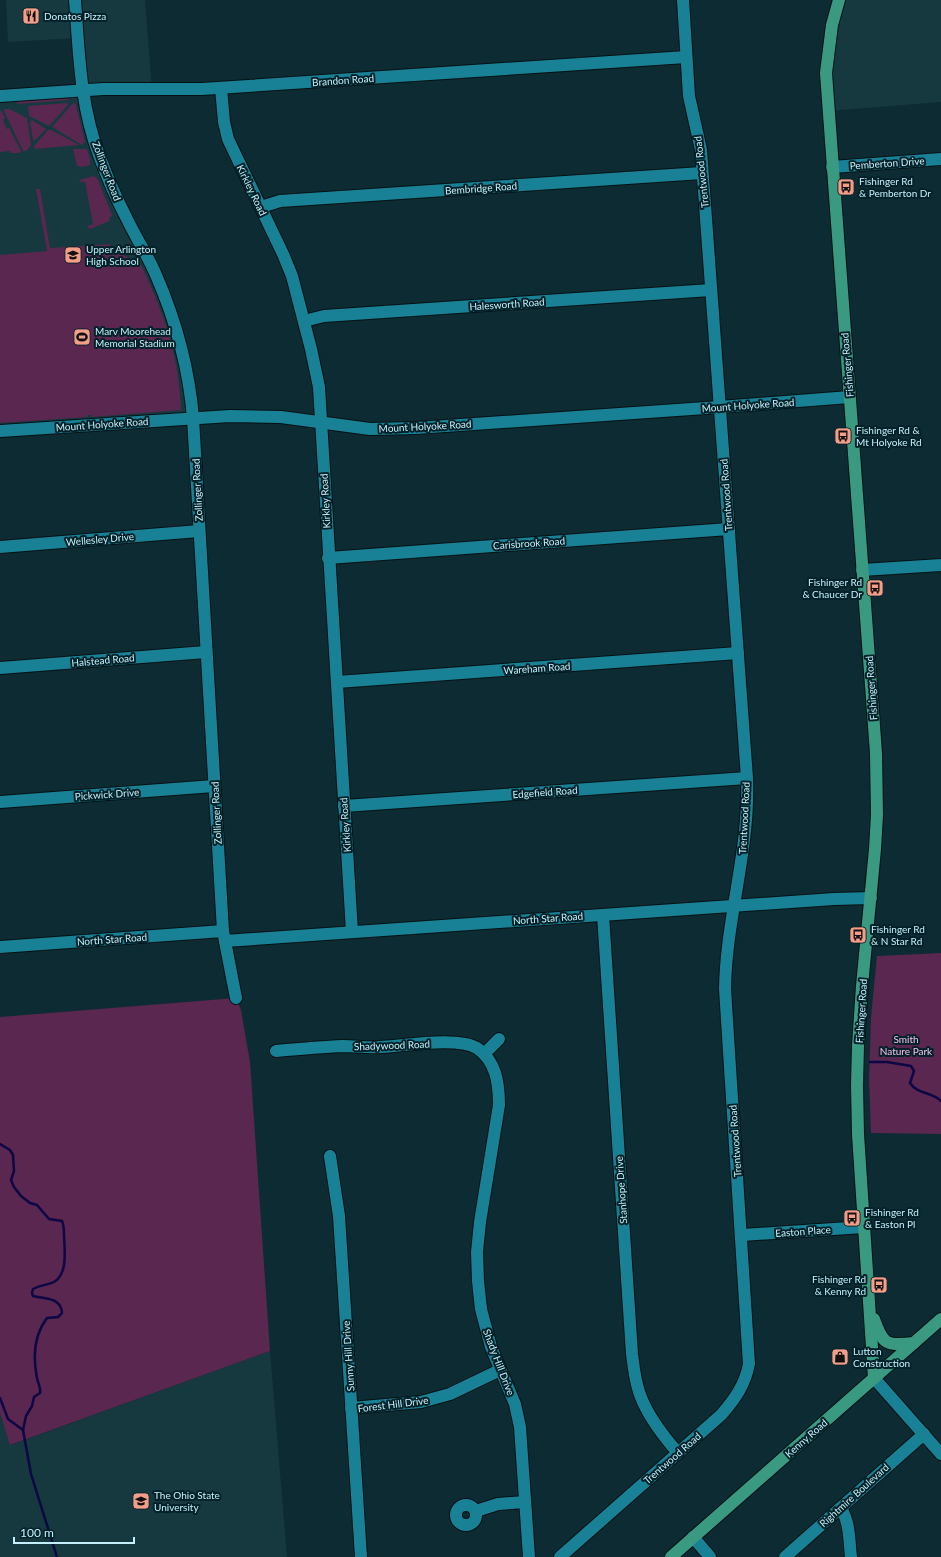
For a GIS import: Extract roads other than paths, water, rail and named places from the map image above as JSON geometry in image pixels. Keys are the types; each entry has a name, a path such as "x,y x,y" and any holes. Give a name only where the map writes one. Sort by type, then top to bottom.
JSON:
{"main road":[{"name":"Fishinger Road","path":"839,0 832,24 826,72 877,773 877,822 858,1046 858,1134 874,1378"},
{"path":"869,1304 882,1339 889,1344 914,1343"},
{"name":"Kenny Road","path":"671,1557 941,1319"}],"street":[{"name":"Zollinger Road","path":"75,0 82,90 98,154 114,193 156,273 173,318 183,357 193,418 224,936 236,998"},
{"name":"Trentwood Road","path":"560,1557 721,1415 736,1398 747,1376 749,1351 725,990 728,944 746,830 748,797 701,150 689,96 683,0"},
{"name":"Brandon Road","path":"0,96 82,90 221,88 686,57"},
{"name":"Kirkley Road","path":"221,88 224,122 228,138 292,276 316,369 321,423 328,558 352,932"},
{"name":"Pemberton Drive","path":"832,167 941,159"},
{"name":"Bembridge Road","path":"261,207 280,201 702,173"},
{"name":"Halesworth Road","path":"304,321 331,315 712,290"},
{"name":"Mount Holyoke Road","path":"0,431 230,416 281,417 370,429 416,428 850,397"},
{"name":"Carisbrook Road","path":"328,558 729,529"},
{"name":"Wellesley Drive","path":"0,547 199,531"},
{"path":"862,570 941,564"},
{"name":"Halstead Road","path":"0,668 206,652"},
{"name":"Wareham Road","path":"337,682 738,653"},
{"name":"Edgefield Road","path":"344,806 747,778"},
{"name":"Pickwick Drive","path":"0,802 214,786"},
{"name":"North Star Road","path":"0,947 224,936 352,932 834,899 871,898"},
{"name":"Stanhope Drive","path":"603,915 632,1354 635,1377 642,1402 678,1453"},
{"path":"484,1054 498,1039"},
{"name":"Shadywood Road","path":"276,1051 343,1046 379,1047 440,1043 466,1044 484,1054 496,1072"},
{"name":"Shady Hill Drive","path":"496,1072 499,1090 497,1121 480,1222 477,1252 478,1281 481,1310 491,1347 515,1404 520,1427 529,1557"},
{"name":"Sunny Hill Drive","path":"330,1156 339,1216 360,1557"},
{"name":"Easton Place","path":"742,1235 864,1227"},
{"name":"Forest Hill Drive","path":"351,1408 421,1402 450,1394 500,1370"},
{"path":"874,1378 941,1454"},
{"name":"Rightmire Boulevard","path":"785,1557 924,1434"},
{"path":"476,1511 498,1504 525,1502"},
{"path":"841,1508 849,1527 851,1557"},
{"path":"693,1537 710,1557"}],"waterway":[{"path":"870,1062 887,1062 911,1066 914,1071 910,1083 913,1087 941,1101"},
{"path":"0,1144 10,1150 13,1155 14,1171 11,1180 14,1187 21,1196 30,1203 37,1205 49,1219 62,1221 64,1228 65,1260 62,1273 54,1282 33,1289 32,1293 33,1296 56,1301 59,1304 62,1313 58,1317 47,1318 39,1332 35,1363 40,1393 34,1397 32,1406 26,1416 23,1430 31,1474 57,1557"},
{"path":"0,1398 8,1419 23,1430"}],"place":[{"name":"Donatos Pizza","path":"31,16"},
{"name":"Fishinger Rd & Pemberton Dr","path":"846,187"},
{"name":"Upper Arlington High School","path":"73,255"},
{"name":"Marv Moorehead Memorial Stadium","path":"82,337"},
{"name":"Fishinger Rd & Mt Holyoke Rd","path":"843,436"},
{"name":"Fishinger Rd & Chaucer Dr","path":"875,588"},
{"name":"Fishinger Rd & N Star Rd","path":"858,935"},
{"name":"Fishinger Rd & Easton Pl","path":"852,1218"},
{"name":"Fishinger Rd & Kenny Rd","path":"879,1285"},
{"name":"Lutton Construction","path":"840,1357"},
{"name":"The Ohio State University","path":"141,1501"}],"park label":[{"name":"Smith Nature Park","path":"906,1044"}]}
